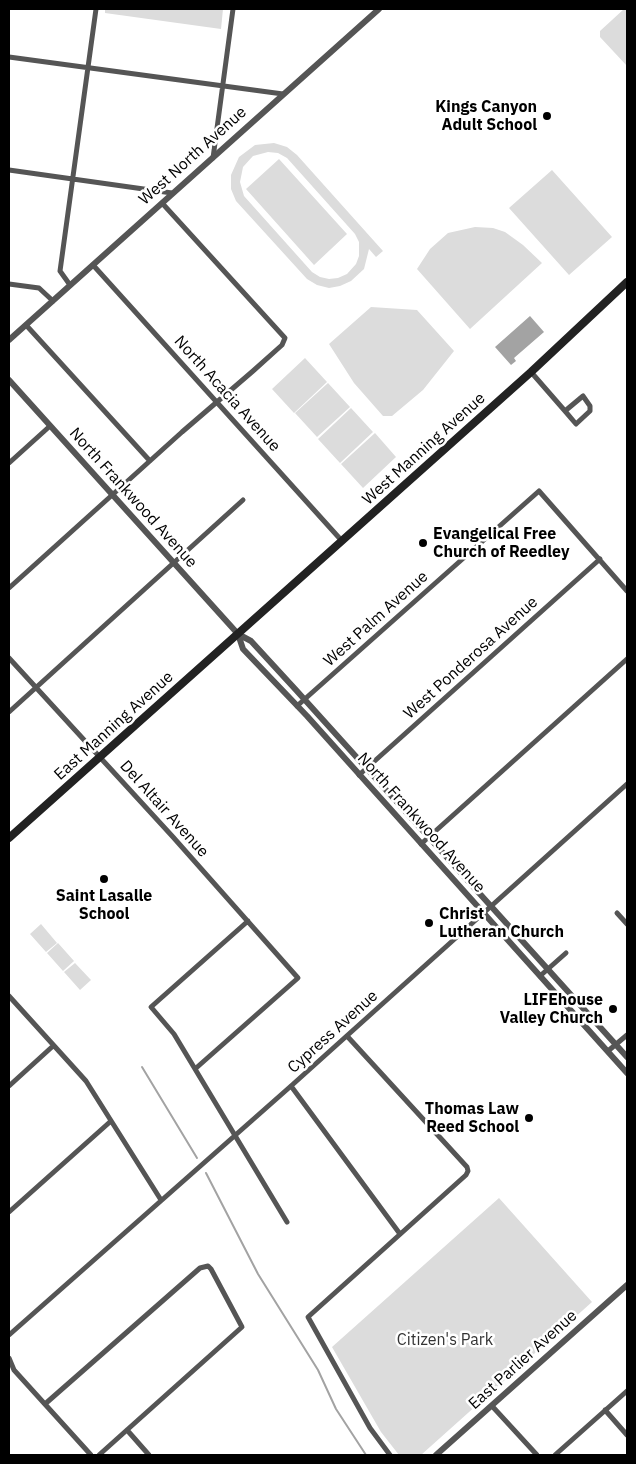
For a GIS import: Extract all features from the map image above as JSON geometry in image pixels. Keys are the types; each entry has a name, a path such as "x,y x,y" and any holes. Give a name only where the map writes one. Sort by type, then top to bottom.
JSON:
{"main road":[{"name":"West Manning Avenue","path":"238,634 531,372 627,282"},
{"name":"East Manning Avenue","path":"9,838 238,634"}],"street":[{"path":"70,285 60,271 96,9"},
{"path":"213,158 233,9"},
{"name":"West North Avenue","path":"9,340 373,12 379,9"},
{"path":"9,57 283,94"},
{"path":"9,170 172,194"},
{"path":"9,588 282,345 285,338 162,203"},
{"name":"North Acacia Avenue","path":"93,265 342,540"},
{"path":"9,284 39,288 53,301"},
{"path":"26,325 150,461"},
{"path":"531,372 564,411 576,424 590,411 590,406 582,396 564,411"},
{"name":"North Frankwood Avenue","path":"9,380 238,634 251,641 627,1057"},
{"path":"9,463 50,426"},
{"name":"West Palm Avenue","path":"297,706 538,491 600,559"},
{"path":"9,712 243,500"},
{"path":"600,559 627,591"},
{"name":"West Ponderosa Avenue","path":"359,775 600,559"},
{"name":"North Frankwood Avenue","path":"238,634 243,649 297,706 627,1073"},
{"name":"Del Altair Avenue","path":"9,658 298,978 195,1070"},
{"path":"421,844 627,659"},
{"name":"Cypress Avenue","path":"9,1335 626,788"},
{"path":"617,913 627,924"},
{"path":"248,921 151,1007 174,1034 287,1222"},
{"path":"540,976 566,953"},
{"path":"9,996 86,1081 161,1200"},
{"path":"608,1051 627,1035"},
{"path":"347,1036 468,1171 308,1317 370,1428 390,1455"},
{"path":"9,1086 53,1046"},
{"path":"292,1086 400,1234"},
{"path":"9,1212 111,1121"},
{"path":"45,1404 204,1266 208,1266 242,1328 99,1455"},
{"name":"East Parlier Avenue","path":"436,1455 627,1285"},
{"path":"9,1358 14,1370 91,1455"},
{"path":"555,1455 627,1391"},
{"path":"492,1406 537,1455"},
{"path":"605,1410 627,1435"},
{"path":"127,1430 149,1455"}],"green space":[{"path":"105,9 223,9 221,29 105,13"},
{"path":"624,9 627,9 627,66 600,37 600,31"},
{"path":"274,143 287,147 297,155 383,251 376,257 369,249 364,269 351,281 329,288 317,285 307,279 236,201 231,189 231,175 239,157 255,145","holes":["268,152 278,153 287,158 355,234 359,242 359,256 356,264 347,274 329,279 320,277 312,272 244,196 240,182 243,167 253,156"]},
{"path":"279,159 347,234 314,265 246,189"},
{"path":"552,170 612,237 569,275 509,208"},
{"path":"475,227 493,228 505,232 523,245 542,263 470,329 417,269 430,249 448,233"},
{"path":"371,307 417,310 454,351 423,390 392,416 383,416 354,383 329,344"},
{"path":"305,358 327,382 294,413 272,389"},
{"path":"328,383 350,407 317,437 295,413"},
{"path":"351,408 373,432 340,463 318,439"},
{"path":"375,433 396,457 363,488 341,464"},
{"path":"41,924 57,943 46,952 30,934"},
{"path":"58,943 74,961 63,971 47,953"},
{"path":"75,963 91,980 80,990 64,972"},
{"name":"Citizen's Park","path":"499,1198 592,1302 421,1455 399,1455 381,1432 332,1347"}],"shaded area":[{"path":"530,316 544,332 514,358 516,361 511,365 495,347"}],"waterway":[{"path":"142,1067 197,1158"},
{"path":"206,1173 258,1274 318,1370 336,1409 366,1455"}],"place":[{"name":"Kings Canyon Adult School","path":"547,116"},
{"name":"Evangelical Free Church of Reedley","path":"423,543"},
{"name":"Saint Lasalle School","path":"104,879"},
{"name":"Christ Lutheran Church","path":"429,923"},
{"name":"LIFEhouse Valley Church","path":"613,1009"},
{"name":"Thomas Law Reed School","path":"529,1118"}]}
